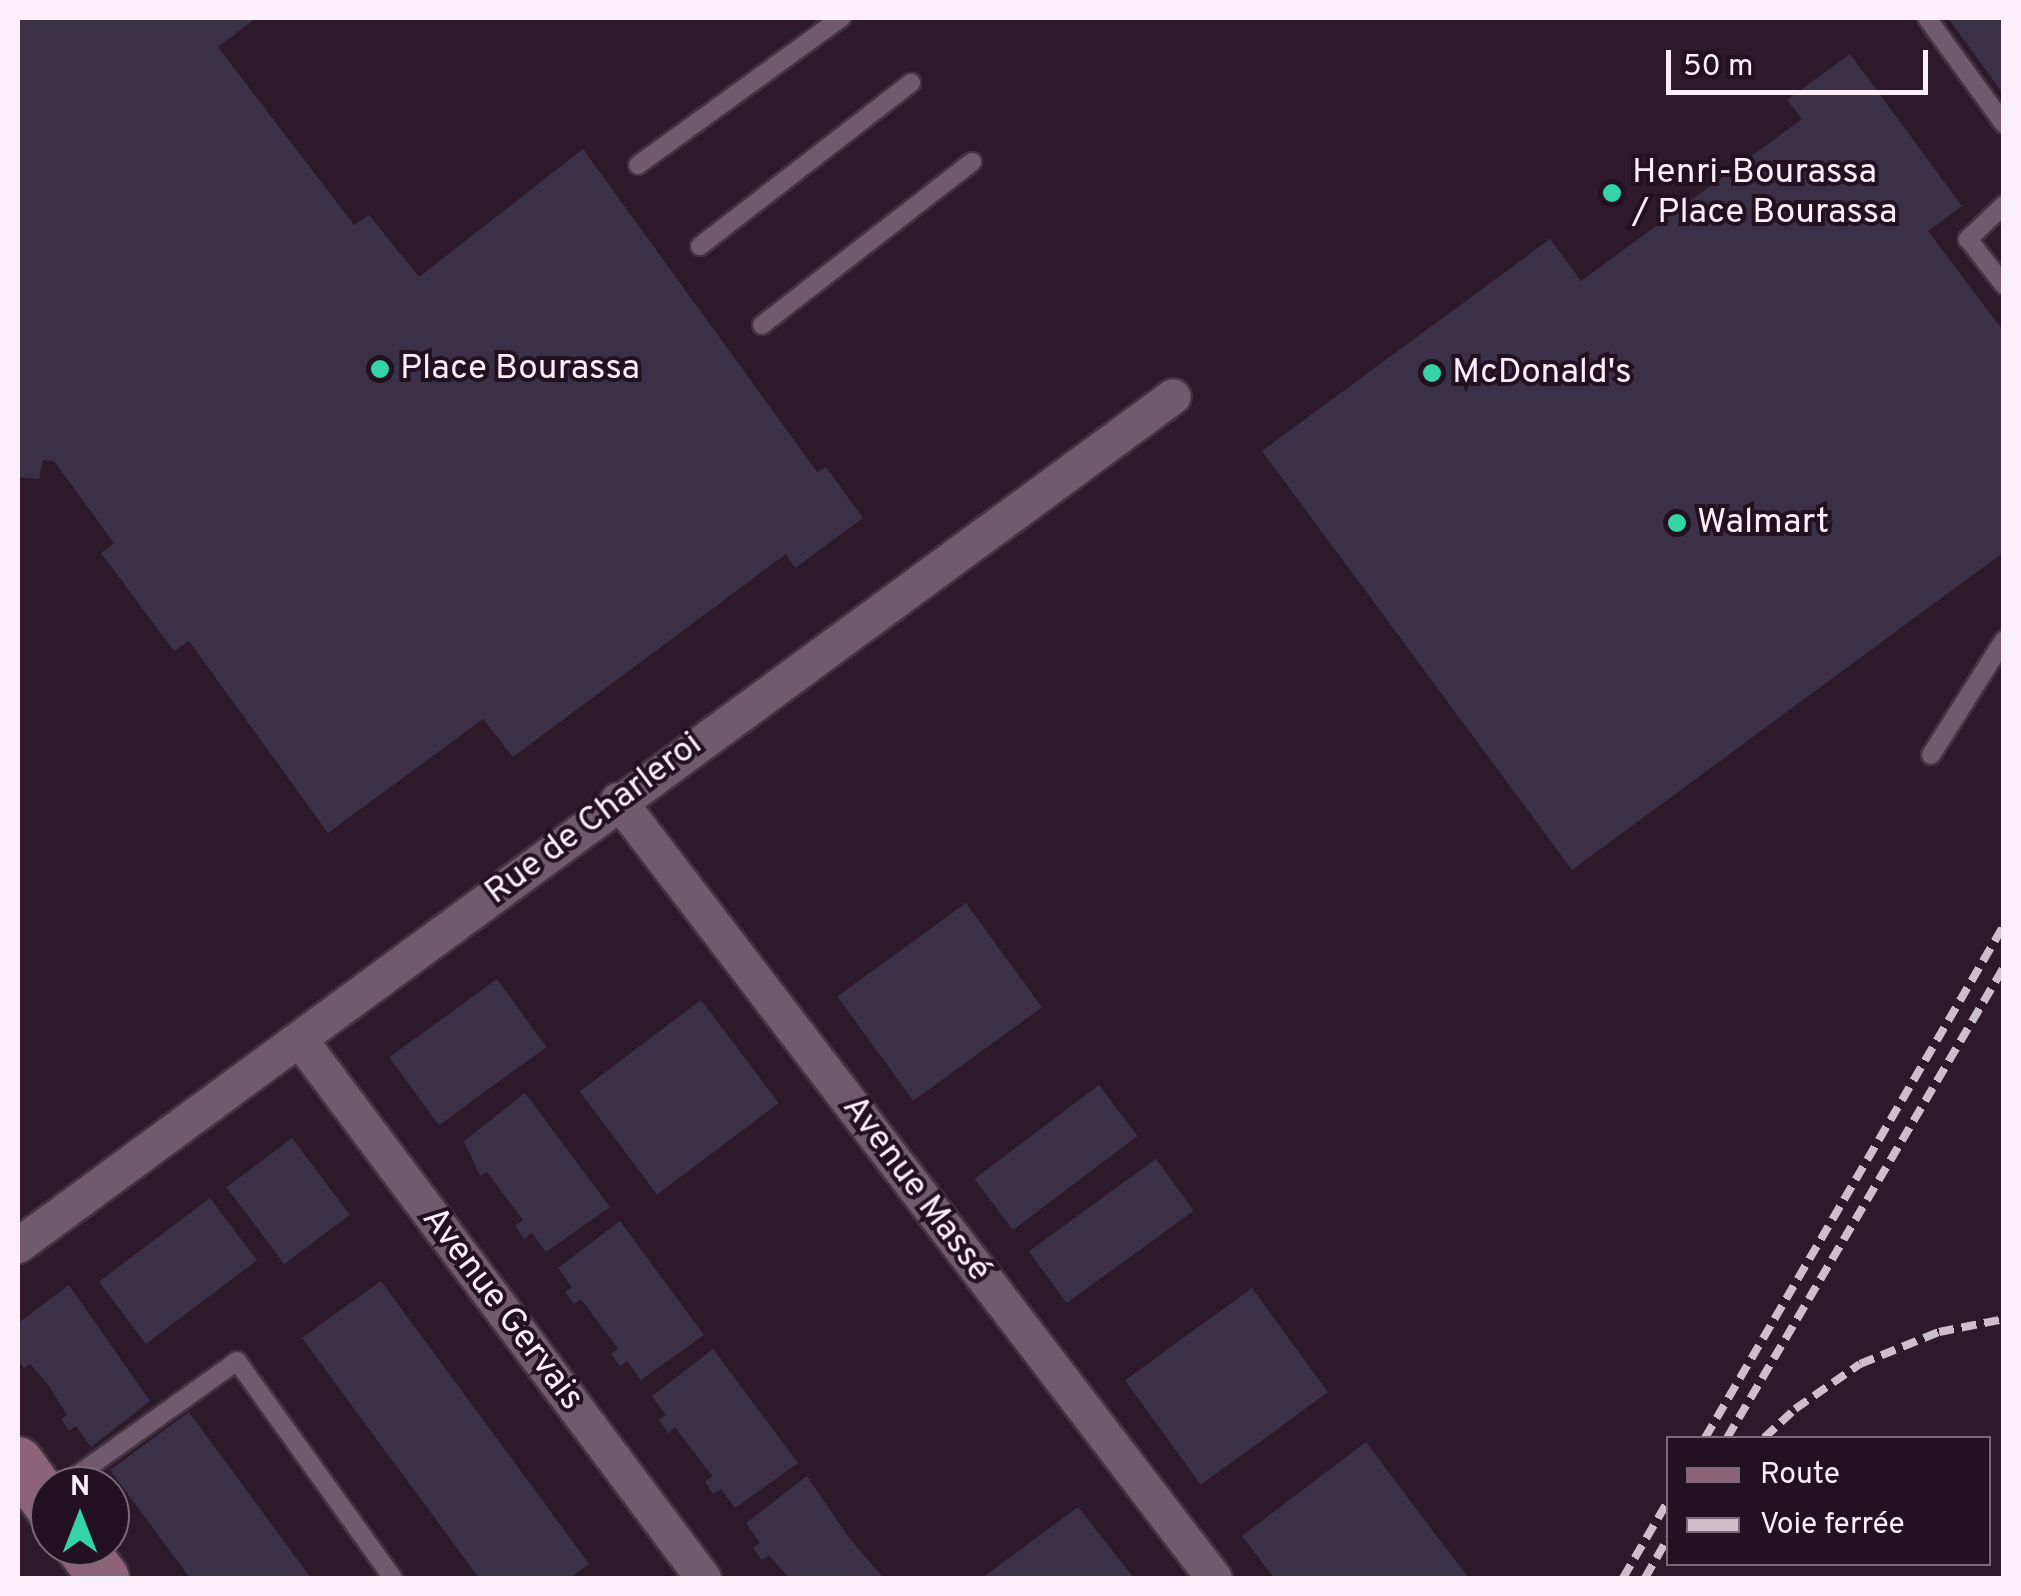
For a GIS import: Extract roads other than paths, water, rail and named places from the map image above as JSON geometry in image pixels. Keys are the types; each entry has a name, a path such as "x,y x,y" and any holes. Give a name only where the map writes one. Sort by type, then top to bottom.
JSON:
{"street":[{"name":"Rue de Charleroi","path":"18,1245 300,1040 618,800 1174,396"},
{"name":"Avenue Massé","path":"618,800 1214,1578"},
{"name":"Avenue Gervais","path":"300,1040 703,1578"}],"lane":[{"path":"638,165 841,18"},
{"path":"1927,18 2004,124"},
{"path":"700,246 911,84"},
{"path":"762,324 972,162"},
{"path":"2004,206 1968,239 2004,285"},
{"path":"1931,754 2004,640"},
{"path":"80,1466 237,1362 393,1578"}],"railway":[{"path":"1706,1436 2004,925"},
{"path":"1728,1436 2004,967"},
{"path":"1766,1436 1795,1409 1860,1364 1939,1332 2004,1319"},
{"path":"1623,1578 1666,1504"},
{"path":"1645,1578 1666,1541"}],"place":[{"name":"Henri-Bourassa / Place Bourassa","path":"1612,193"},
{"name":"Place Bourassa","path":"380,369"},
{"name":"McDonald's","path":"1432,373"},
{"name":"Walmart","path":"1677,523"}]}
